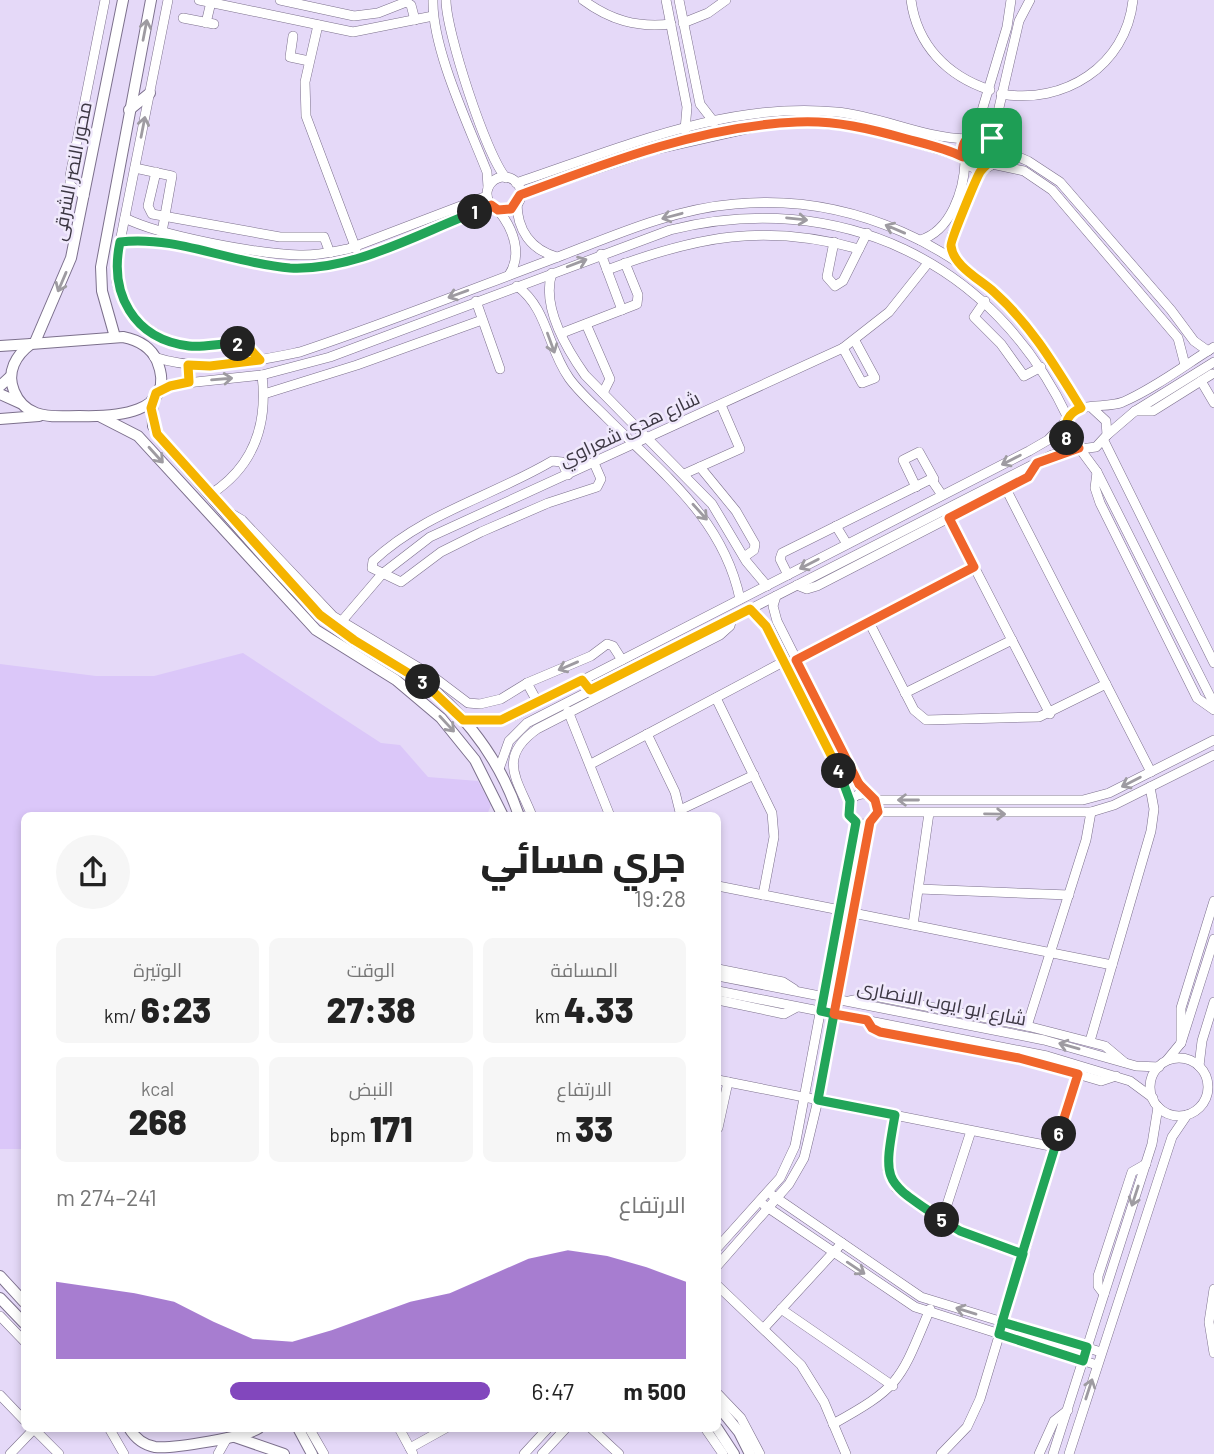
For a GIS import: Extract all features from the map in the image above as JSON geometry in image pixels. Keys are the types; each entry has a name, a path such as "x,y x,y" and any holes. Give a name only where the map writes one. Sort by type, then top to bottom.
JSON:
{"street":[{"path":"84,196 75,192 70,176 105,0"},
{"name":"محور النصر الشرقى","path":"0,386 11,376 17,357 33,343 71,258 123,0"},
{"path":"116,337 102,291 101,267 151,0"},
{"path":"169,0 120,242 116,264 117,286 127,306 143,325 165,339 181,345 241,345 260,360"},
{"path":"200,0 318,26 362,32 433,16"},
{"path":"433,0 433,16 445,61 487,172 491,200 510,227 515,250 513,268 509,275"},
{"path":"446,0 455,52 489,144 506,178"},
{"path":"583,0 606,15 630,24 671,24"},
{"path":"666,0 687,107 685,130"},
{"path":"679,0 700,104 714,122"},
{"path":"683,23 708,13 726,0"},
{"path":"911,0 919,29 932,52 962,79 989,90"},
{"path":"920,240 936,232 949,215 961,190 964,159 962,147 971,137 989,90 1011,0"},
{"path":"1017,0 1030,0 1019,21 1001,94 992,138 997,148 1028,161 1060,182 1194,341 1211,349"},
{"path":"1001,94 1045,95 1087,78 1106,62 1120,41 1133,0"},
{"path":"286,19 286,1 354,16 378,13 406,2 411,5 415,20"},
{"path":"183,18 210,24 211,2"},
{"path":"318,26 304,93 306,116 359,257"},
{"path":"293,36 290,57 309,61"},
{"path":"130,110 150,93"},
{"path":"491,200 494,180 506,178 516,183 685,130 766,112 838,112 971,137 992,138"},
{"path":"491,200 507,210 519,200 653,150 775,124 799,122 864,127 964,159 982,169"},
{"path":"961,264 952,252 951,239 982,169 992,163 997,148"},
{"path":"992,163 1024,171 1059,198 1178,338 1185,365"},
{"path":"135,168 170,174 173,179 162,232"},
{"path":"156,172 148,209 166,216 280,237 324,237 330,253"},
{"path":"516,183 520,222 531,244 556,257"},
{"path":"125,218 143,228 301,256 330,253 355,246 491,200"},
{"path":"120,242 144,240 291,268 327,266 359,257 491,200"},
{"path":"0,346 116,337 138,341 154,356 188,365 210,366 260,360 334,341 647,223 715,206 791,203 856,215 920,240 961,264 1008,304 1037,337 1086,408 1106,421 1105,438 1214,663"},
{"path":"0,419 129,414 170,386 262,375 330,356 652,235 705,222 743,217 787,218 867,233 906,249 985,301 1021,339 1041,367 1067,420 1066,435 1080,448 1097,472 1214,704"},
{"path":"705,222 708,238"},
{"path":"647,223 652,235"},
{"path":"235,246 238,230"},
{"path":"607,270 674,246 708,238 765,233 834,242 859,249"},
{"path":"834,242 827,277 832,286 842,283 867,233"},
{"path":"515,250 525,251 531,244"},
{"path":"601,254 622,310"},
{"path":"562,332 635,306 639,299 625,263"},
{"name":"شارع هدى شعراوي","path":"341,622 382,574 413,548 467,520 855,341 889,312 928,263"},
{"path":"552,273 549,295 575,360 603,393 721,514 744,557 767,586"},
{"path":"517,286 538,306 562,368 577,388 708,522 726,551 740,599"},
{"path":"476,301 500,369"},
{"path":"985,301 974,317 1025,376 1041,367"},
{"path":"264,394 398,351 482,320"},
{"path":"586,324 610,379 603,393"},
{"path":"392,333 398,351"},
{"path":"843,348 862,383 876,378 855,341"},
{"path":"463,720 489,722 520,712 1040,445 1067,420 1086,408 1125,401 1211,349"},
{"path":"154,356 160,379 151,417 157,434 320,615 354,640 409,667 463,720 499,769 517,812"},
{"path":"562,368 575,360"},
{"path":"188,365 189,382"},
{"path":"1135,411 1153,411 1201,381 1212,370"},
{"path":"499,769 509,741 527,723 1037,463 1080,448 1096,447 1135,411 1212,370"},
{"path":"211,494 240,471 253,450 260,432 264,394 262,375"},
{"path":"11,376 14,392 21,404"},
{"path":"1201,381 1214,403"},
{"path":"0,394 38,414 49,416"},
{"path":"684,474 741,447 721,405"},
{"path":"101,417 138,436 316,630 396,680 441,718 475,760 501,812"},
{"path":"916,487 903,460 919,452 942,495"},
{"path":"568,475 562,462 552,461 420,526 382,552 371,565 395,581 404,580 441,552 522,514 597,487 601,479 594,463"},
{"path":"796,585 812,588 1028,477 1037,463"},
{"path":"700,467 734,508 755,544 754,550 744,557"},
{"path":"1097,472 1095,488 1102,509 1197,698 1203,706 1214,710"},
{"path":"788,575 780,559 782,553 934,479"},
{"path":"190,493 201,483"},
{"path":"1006,489 1151,772"},
{"path":"514,499 522,514"},
{"path":"461,506 467,520"},
{"path":"225,510 242,520 316,601 341,622 468,703 492,703 527,683 586,658 607,644 613,646 622,660"},
{"path":"949,518 1050,714"},
{"path":"836,526 847,544"},
{"path":"796,660 974,567"},
{"path":"736,578 746,577 752,569"},
{"path":"776,596 773,606 777,621 853,772 878,812"},
{"path":"750,609 761,619 845,783 850,801 849,815 856,822 870,822"},
{"path":"530,812 515,781 514,756 529,735 720,635 730,626 732,618"},
{"path":"869,622 917,714 931,721 1027,719 1050,714 1106,684"},
{"path":"905,693 1012,640"},
{"path":"591,764 783,662"},
{"path":"582,680 590,690"},
{"path":"527,683 538,703"},
{"path":"716,698 768,802 774,825 763,895"},
{"path":"564,703 609,812"},
{"path":"520,712 523,721 527,723"},
{"path":"648,734 680,812"},
{"path":"850,801 858,795 1083,800 1109,793 1214,740"},
{"path":"878,812 1091,812 1150,787 1214,755"},
{"path":"682,812 754,775"},
{"path":"1090,1041 1151,831 1153,809 1150,787"},
{"path":"721,1244 760,1202 773,1195 804,1158 818,1100 870,822 878,812"},
{"path":"1027,1026 1069,895 1091,812"},
{"path":"913,925 929,813"},
{"path":"721,1262 768,1208 792,1154 856,822"},
{"path":"721,887 840,910"},
{"path":"919,889 1069,895"},
{"path":"1181,1044 1181,1008 1214,901"},
{"path":"853,913 1112,965"},
{"path":"1052,1454 1146,1164 1155,1102 1152,1078 1181,1044 1214,939"},
{"path":"721,970 783,982 795,991"},
{"name":"شارع ابو ايوب الانصارى","path":"721,977 1044,1040 1125,1063 1162,1064"},
{"name":"شارع ابو ايوب الانصارى","path":"721,992 1047,1056 1130,1081 1155,1102"},
{"path":"849,1002 874,996 1027,1026 1105,1046 1125,1063"},
{"path":"721,1001 784,1014 797,1007"},
{"path":"1199,1066 1202,1041 1214,1002"},
{"path":"867,1020 872,1028 880,1032 1019,1058 1101,1081 1116,1076"},
{"path":"1162,1064 1183,1059 1199,1066 1214,1085"},
{"path":"941,1454 956,1441 974,1414 1078,1074"},
{"path":"1069,1454 1172,1137 1207,1095 1206,1076"},
{"path":"721,1081 1055,1147"},
{"path":"721,1116 729,1082"},
{"path":"1155,1102 1171,1115 1188,1115"},
{"path":"1200,1106 1214,1107"},
{"path":"895,1115 887,1160 888,1175 896,1188 960,1231 1023,1254"},
{"path":"942,1220 971,1131"},
{"path":"773,1195 909,1291 933,1301 1101,1352"},
{"path":"760,1202 903,1300 929,1312 1097,1365"},
{"path":"764,1328 842,1243"},
{"path":"0,1276 21,1299"},
{"path":"721,1289 801,1365 814,1383 846,1454"},
{"path":"1214,1289 1209,1322 1214,1353"},
{"path":"0,1298 21,1320"},
{"path":"833,1424 878,1399 892,1386 905,1369 933,1301"},
{"path":"782,1309 892,1386"},
{"path":"0,1316 21,1338"},
{"path":"0,1395 21,1417"},
{"path":"721,1397 748,1428 761,1454"},
{"path":"721,1410 750,1454"},
{"path":"1039,1454 1054,1421 1068,1410"},
{"path":"10,1454 30,1432"},
{"path":"36,1432 58,1454"},
{"path":"110,1432 124,1454"},
{"path":"132,1432 139,1440 144,1454"},
{"path":"139,1440 155,1447 231,1437 247,1432"},
{"path":"301,1432 313,1448 324,1454"},
{"path":"400,1432 412,1451 440,1432"},
{"path":"524,1454 544,1432"},
{"path":"542,1454 562,1432"},
{"path":"595,1432 619,1454"},
{"path":"708,1432 723,1454"},
{"path":"720,1432 734,1454"},
{"path":"218,1454 231,1437"},
{"path":"231,1437 284,1454"},
{"path":"195,1454 199,1441"}],"shaded area":[{"path":"243,653 381,743 400,745 428,777 478,781 491,805 488,812 21,812 21,1149 0,1149 0,664 96,676 154,676"}],"route":[{"path":"992,138 979,133 968,137 962,147 963,157 948,150 864,127 799,122 764,125 691,140 617,160 520,195 517,204 511,209 498,210 491,205 341,263 309,268 272,266 134,240 120,242 116,278 119,293 127,306 143,325 157,335 188,346 231,343 241,345 250,349 260,360 210,366 188,365 189,382 163,389 156,393 152,400 153,426 162,441 320,615 354,640 424,682 463,720 489,722 513,716 582,680 590,690 750,609 756,613 766,626 845,783 850,801 849,815 856,822 821,1011 834,1014 818,1100 895,1115 887,1160 891,1182 960,1231 1023,1254 1002,1322 1087,1347 1083,1361 999,1334 1002,1322 1023,1254 1078,1074 1019,1058 880,1032 872,1028 867,1020 834,1014 870,822 876,816 878,808 875,800 867,794 856,778 796,660 974,567 949,518 1028,477 1037,463 1052,455 1079,448 1069,441 1065,428 1071,414 1081,408 1037,337 1008,304 957,261 951,247 953,231 969,202 979,174 995,160 997,148 992,138"}]}
